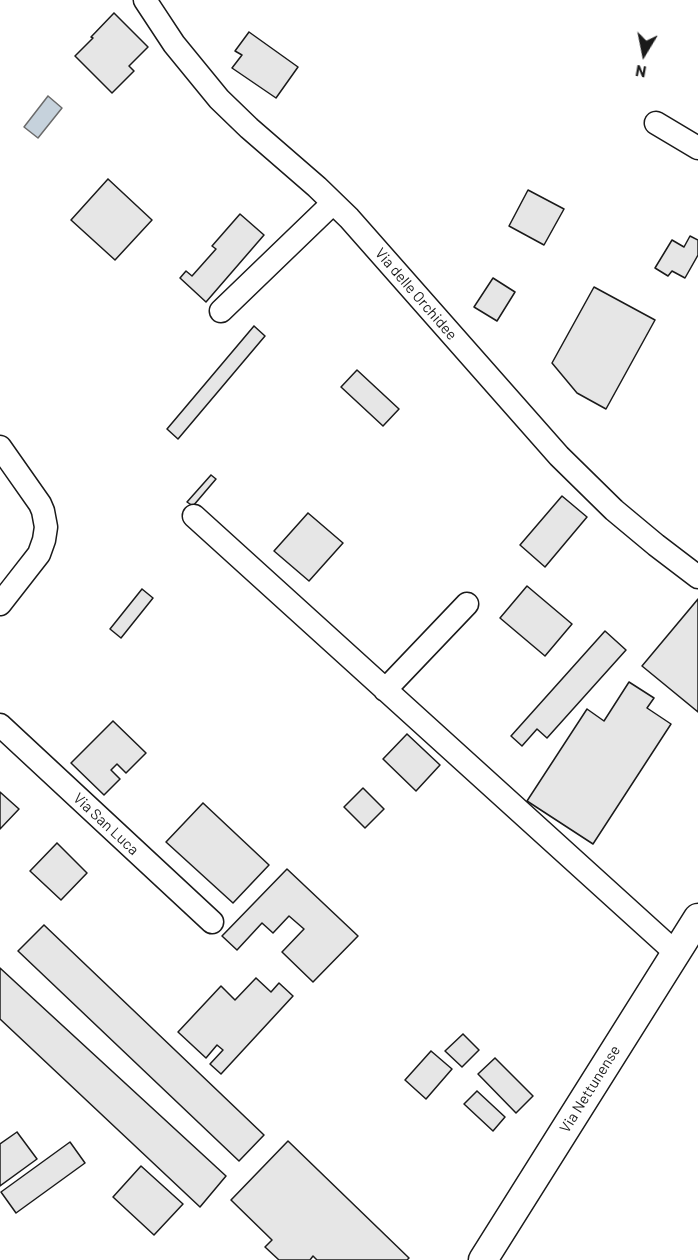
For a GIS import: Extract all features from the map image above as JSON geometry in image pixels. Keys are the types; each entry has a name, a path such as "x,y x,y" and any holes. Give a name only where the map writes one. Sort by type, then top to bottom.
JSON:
{"main road":[{"name":"Via Nettunense","path":"483,1260 698,918"}],"street":[{"name":"Via delle Orchidee","path":"145,0 174,44 219,99 366,236 559,456 627,521 698,577"},
{"path":"656,123 698,148"},
{"path":"221,311 333,203"},
{"path":"0,447 40,504 46,527 39,554 0,604"},
{"path":"194,516 676,953"},
{"path":"385,690 467,604"},
{"name":"Via San Luca","path":"0,725 212,922"}],"shaded area":[{"path":"48,96 62,108 38,138 24,127"}],"building":[{"path":"114,13 148,47 129,66 134,71 112,93 75,56"},
{"path":"249,32 298,67 276,98 232,68 242,55 235,51"},
{"path":"108,179 152,220 115,260 71,220"},
{"path":"528,190 564,209 544,245 509,226"},
{"path":"240,214 264,235 206,302 180,278 186,271 192,276 216,249 212,246"},
{"path":"690,236 698,240 698,255 685,278 672,271 668,276 655,268 672,240 684,247"},
{"path":"493,278 515,292 497,321 474,307"},
{"path":"594,287 655,320 606,409 577,393 552,363"},
{"path":"254,326 265,336 178,439 167,429"},
{"path":"357,370 399,409 383,426 341,387"},
{"path":"211,475 216,479 193,506 187,502"},
{"path":"562,496 587,517 545,567 520,545"},
{"path":"308,513 343,543 309,581 274,551"},
{"path":"527,586 572,624 545,656 500,618"},
{"path":"142,589 153,598 121,638 110,629"},
{"path":"698,599 698,712 642,666"},
{"path":"605,631 626,650 547,738 537,729 522,746 511,736"},
{"path":"629,682 654,698 647,708 671,724 593,844 527,801 587,709 604,721"},
{"path":"113,721 146,753 126,773 117,764 111,770 120,779 104,795 71,763"},
{"path":"407,734 440,765 416,791 383,759"},
{"path":"363,788 384,809 365,828 344,807"},
{"path":"0,792 19,809 0,829"},
{"path":"203,803 269,865 233,903 166,842"},
{"path":"57,843 87,873 61,900 30,871"},
{"path":"287,869 358,936 313,982 282,952 304,929 289,916 273,933 262,923 237,950 222,936"},
{"path":"44,925 264,1135 239,1161 18,951"},
{"path":"0,968 226,1176 200,1207 0,1019"},
{"path":"256,978 271,992 279,983 293,996 221,1074 210,1064 223,1050 217,1045 206,1058 178,1032 221,986 235,1000"},
{"path":"463,1034 479,1050 462,1067 445,1051"},
{"path":"431,1051 452,1069 426,1099 405,1080"},
{"path":"495,1058 533,1096 516,1113 478,1074"},
{"path":"477,1091 505,1117 493,1131 464,1104"},
{"path":"17,1132 37,1159 0,1186 0,1144"},
{"path":"288,1141 409,1258 407,1260 317,1260 313,1256 310,1260 279,1260 265,1247 272,1240 231,1200"},
{"path":"70,1142 85,1163 16,1213 1,1192"},
{"path":"141,1166 183,1204 154,1235 113,1197"}]}
